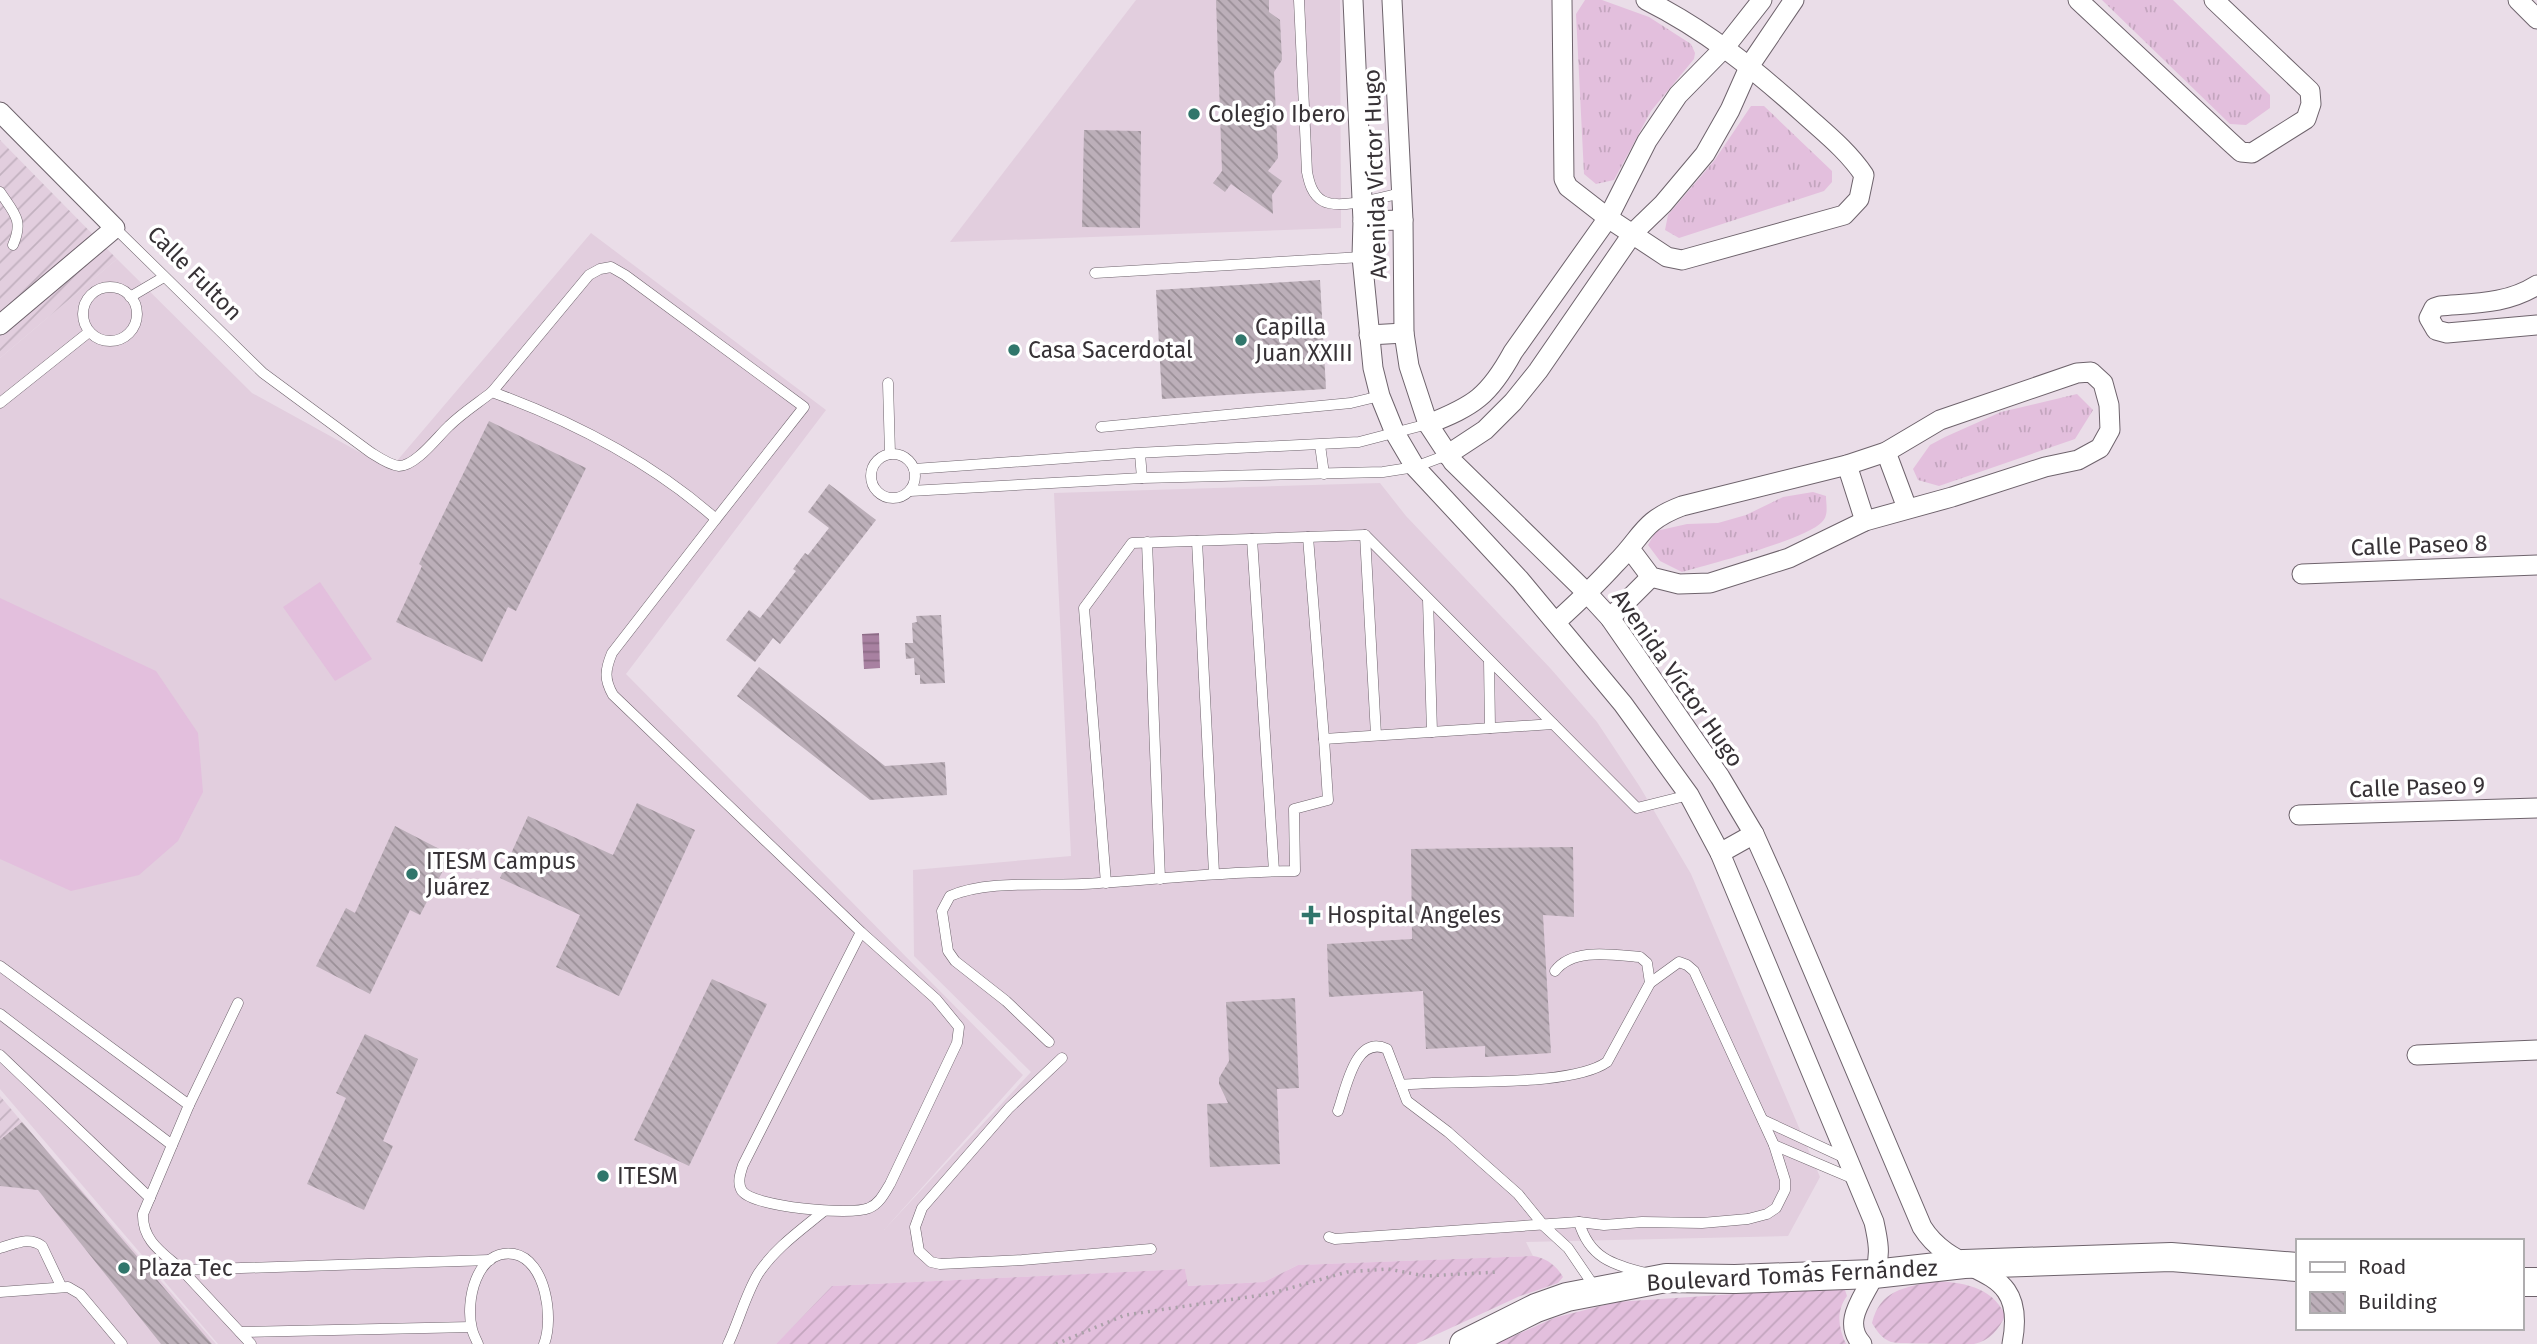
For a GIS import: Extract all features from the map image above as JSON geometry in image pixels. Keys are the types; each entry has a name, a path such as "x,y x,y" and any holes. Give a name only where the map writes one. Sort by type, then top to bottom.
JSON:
{"main road":[{"name":"Boulevard Tomás Fernández","path":"1464,1344 1536,1308 1567,1297 1666,1278 1735,1279 1874,1274 1964,1264 2171,1257 2296,1267"}],"street":[{"name":"Avenida Víctor Hugo","path":"1353,0 1363,221 1362,257 1369,335 1380,396 1395,433 1415,467 1556,622 1623,704 1689,795 1720,853 1874,1222 1879,1242 1874,1274"},
{"name":"Avenida Víctor Hugo","path":"1392,0 1403,220 1405,333 1409,366 1428,424 1447,455 1610,618 1720,777 1754,834 1922,1227 1930,1240 1942,1251 1995,1280 2013,1299 2016,1327 2012,1344"},
{"path":"1562,0 1564,179 1569,187 1608,218 1667,257 1682,260 1844,215 1859,199 1864,175 1850,155 1750,65 1673,13 1646,0"},
{"path":"1428,424 1464,410 1500,376 1513,352 1608,218 1647,141 1678,95 1725,47 1762,0"},
{"path":"1447,455 1485,430 1513,402 1538,371 1633,233 1663,204 1705,154 1730,110 1750,65 1794,0"},
{"path":"2078,0 2241,152 2252,153 2306,120 2311,104 2310,91 2214,0"},
{"path":"2518,0 2537,19"},
{"name":"Calle Fulton","path":"0,112 115,229"},
{"path":"1363,221 1403,220"},
{"path":"0,325 115,229"},
{"path":"2520,296 2531,326 2447,333 2435,330 2429,318 2434,308 2440,306 2520,296 2537,285"},
{"path":"1369,335 1405,333"},
{"path":"1513,352 1538,371"},
{"path":"1556,622 1630,549 1647,524 1666,512 1847,465 1886,452 1940,420 2077,373 2091,372 2103,383 2109,405 2109,430 2100,449 2092,454 1865,521 1788,558 1710,583 1679,584 1651,577 1630,549"},
{"path":"1886,452 1907,508"},
{"path":"1847,465 1865,521"},
{"name":"Calle Paseo 8","path":"2302,574 2537,565"},
{"path":"1610,618 1651,577"},
{"name":"Calle Paseo 9","path":"2299,815 2537,808"},
{"path":"1720,853 1754,834"},
{"path":"2417,1055 2537,1050"},
{"path":"1863,1344 1854,1326 1855,1309 1874,1274"}],"lane":[{"path":"1299,0 1307,172 1310,185 1323,201 1341,204 1401,193"},
{"path":"0,192 18,219 19,231 13,245"},
{"name":"Calle Fulton","path":"115,229 263,373 370,452 398,466 419,456 450,425 492,392"},
{"path":"1096,273 1362,257"},
{"path":"716,519 659,474 577,429 492,392 589,275 600,269 611,267 618,271 804,407 611,653 605,681 613,695 956,1020 959,1034 883,1195 870,1208 861,1211 824,1211 778,1205 752,1198 741,1190 740,1176 750,1149 861,932"},
{"path":"130,297 164,276"},
{"path":"111,287 122,290 130,297 136,316 134,326 127,335 108,341 89,332 83,313 92,294 111,287"},
{"path":"0,403 89,332"},
{"path":"888,383 890,454"},
{"path":"1101,427 1351,403 1380,396"},
{"path":"914,469 1140,453 1359,442 1428,424"},
{"path":"1320,445 1324,474"},
{"path":"1140,453 1142,478"},
{"path":"910,491 914,484 914,469 905,457 890,454 876,461 872,468 875,490 888,498 896,498 910,491 1142,478 1383,472 1415,467 1447,455"},
{"path":"1365,535 1376,735"},
{"path":"1106,883 1084,608 1132,543 1365,535 1637,808 1689,795"},
{"path":"1049,1042 1006,1002 955,961 948,951 942,911 945,902 950,896 961,891 1001,887 1106,883 1214,873 1295,871 1294,809 1328,800 1308,537"},
{"path":"1252,539 1274,871"},
{"path":"1197,541 1214,873"},
{"path":"1147,542 1160,878"},
{"path":"1428,599 1432,732"},
{"path":"1489,660 1490,728"},
{"path":"1324,739 1553,724"},
{"path":"1555,971 1560,965 1581,956 1603,954 1640,957 1647,963 1650,983"},
{"path":"1329,1237 1335,1239 1579,1222 1615,1225 1748,1219 1767,1214 1776,1208 1785,1190 1785,1180 1774,1145 1694,971 1679,962 1650,983 1607,1062 1597,1069 1535,1078 1401,1085"},
{"path":"0,966 189,1105"},
{"path":"237,1003 189,1105 143,1213 142,1226 147,1238 251,1344"},
{"path":"0,1014 172,1145"},
{"path":"1338,1111 1359,1056 1374,1045 1387,1049 1407,1101 1448,1132 1518,1194 1544,1226 1568,1248 1597,1291"},
{"path":"0,1055 150,1198"},
{"path":"1062,1058 1009,1108 928,1199 915,1227 919,1251 931,1262 940,1264 1151,1249"},
{"path":"1763,1120 1849,1160"},
{"path":"1774,1145 1857,1180"},
{"path":"728,1344 748,1294 768,1262 781,1247 824,1211"},
{"path":"1579,1222 1584,1239 1599,1256 1623,1268 1666,1278"},
{"path":"0,1248 31,1240 38,1243 42,1246 61,1286"},
{"path":"478,1344 471,1327 473,1286 490,1260 500,1255 515,1254 529,1262 546,1294 549,1314 548,1335 544,1344"},
{"path":"181,1270 490,1260"},
{"path":"0,1292 68,1287 80,1294 121,1344"},
{"path":"240,1332 471,1327"}],"path":[{"path":"1056,1344 1125,1315 1269,1294 1347,1272 1388,1269 1425,1276 1499,1272"}],"shaded area":[{"name":"Colegio Ibero","path":"1136,0 1340,0 1341,228 950,242"},
{"path":"0,140 117,259 0,358"},
{"name":"ITESM Campus Juárez","path":"591,233 826,410 626,674 1023,1075 884,1230 1031,1072 914,956 913,870 1071,856 1054,493 1380,483 1406,516 1551,669 1597,722 1640,787 1691,874 1820,1177 1788,1236 1526,1242 1533,1256 1298,1265 1264,1282 1187,1286 1185,1269 832,1286 776,1344 218,1344 0,1089 0,358 117,259 252,393 390,469"},
{"path":"879,633 880,668 864,669 862,634"},
{"path":"0,1096 22,1122 0,1140"},
{"path":"22,1122 216,1344 0,1344 0,1140"}],"green space":[{"path":"1585,0 1602,0 1649,17 1691,44 1695,53 1694,59 1651,111 1614,180 1596,184 1584,174 1576,14"},
{"path":"2102,0 2173,0 2270,95 2270,108 2246,125 2230,124"},
{"path":"1751,106 1764,106 1832,171 1832,182 1824,191 1679,238 1665,230 1668,215 1714,161"},
{"path":"2077,394 2093,410 2075,439 1939,486 1918,480 1913,469 1930,445 2001,412"},
{"path":"1813,492 1826,496 1826,513 1822,522 1797,536 1756,551 1682,572 1660,561 1648,545 1656,531 1687,524 1718,523 1746,515 1783,497"},
{"path":"320,582 372,659 335,681 283,607"},
{"path":"0,598 156,671 198,733 203,792 178,841 139,875 71,891 0,859"},
{"path":"1533,1256 1546,1260 1557,1269 1563,1277 1558,1283 1520,1296 1416,1344 776,1344 832,1286 1185,1269 1188,1286 1264,1282 1298,1265"},
{"path":"1933,1281 1965,1285 1984,1292 1999,1305 2005,1315 2000,1325 1989,1337 1974,1344 1896,1343 1882,1336 1872,1323 1887,1297 1912,1286"},
{"path":"1838,1287 1845,1290 1847,1296 1839,1319 1846,1344 1496,1344 1554,1318 1616,1302"}],"building":[{"path":"1216,0 1269,0 1269,12 1280,20 1282,60 1274,72 1278,158 1268,171 1282,181 1272,195 1273,214 1231,184 1225,192 1213,183 1222,171"},
{"path":"1084,130 1141,131 1140,228 1082,227"},
{"name":"Capilla Juan XXIII","path":"1320,280 1326,389 1162,399 1156,290"},
{"path":"489,421 586,468 516,611 508,607 482,662 396,622 422,566 419,564"},
{"path":"829,484 876,520 780,644 773,638 755,662 726,640 749,610 760,618 796,571 793,569 805,553 808,555 829,528 808,512"},
{"path":"941,615 945,683 920,684 920,675 915,675 914,658 906,659 905,643 913,643 912,623 917,622 916,616"},
{"path":"759,667 885,766 945,762 947,795 870,800 737,696"},
{"path":"637,803 695,830 619,996 556,967 580,915 500,878 528,816 613,855"},
{"path":"395,826 451,855 420,915 410,910 370,994 316,966 346,908 355,913"},
{"path":"1573,847 1574,917 1543,915 1551,1053 1485,1057 1485,1046 1426,1049 1423,991 1329,997 1327,944 1412,939 1411,849"},
{"path":"712,979 767,1004 689,1166 634,1140"},
{"path":"1295,998 1299,1088 1277,1089 1280,1164 1210,1167 1207,1104 1228,1103 1219,1084 1219,1078 1229,1061 1226,1002"},
{"path":"365,1034 418,1059 383,1141 393,1146 364,1210 307,1184 346,1098 336,1093"},
{"name":"Plaza Tec","path":"22,1122 212,1344 161,1344 38,1190 0,1186 0,1140"}],"place":[{"name":"Colegio Ibero","path":"1194,114"},
{"name":"Capilla Juan XXIII","path":"1241,340"},
{"name":"Casa Sacerdotal","path":"1014,350"},
{"name":"ITESM Campus Juárez","path":"412,874"},
{"name":"Hospital Angeles","path":"1311,915"},
{"name":"ITESM","path":"603,1176"},
{"name":"Plaza Tec","path":"124,1268"}]}
